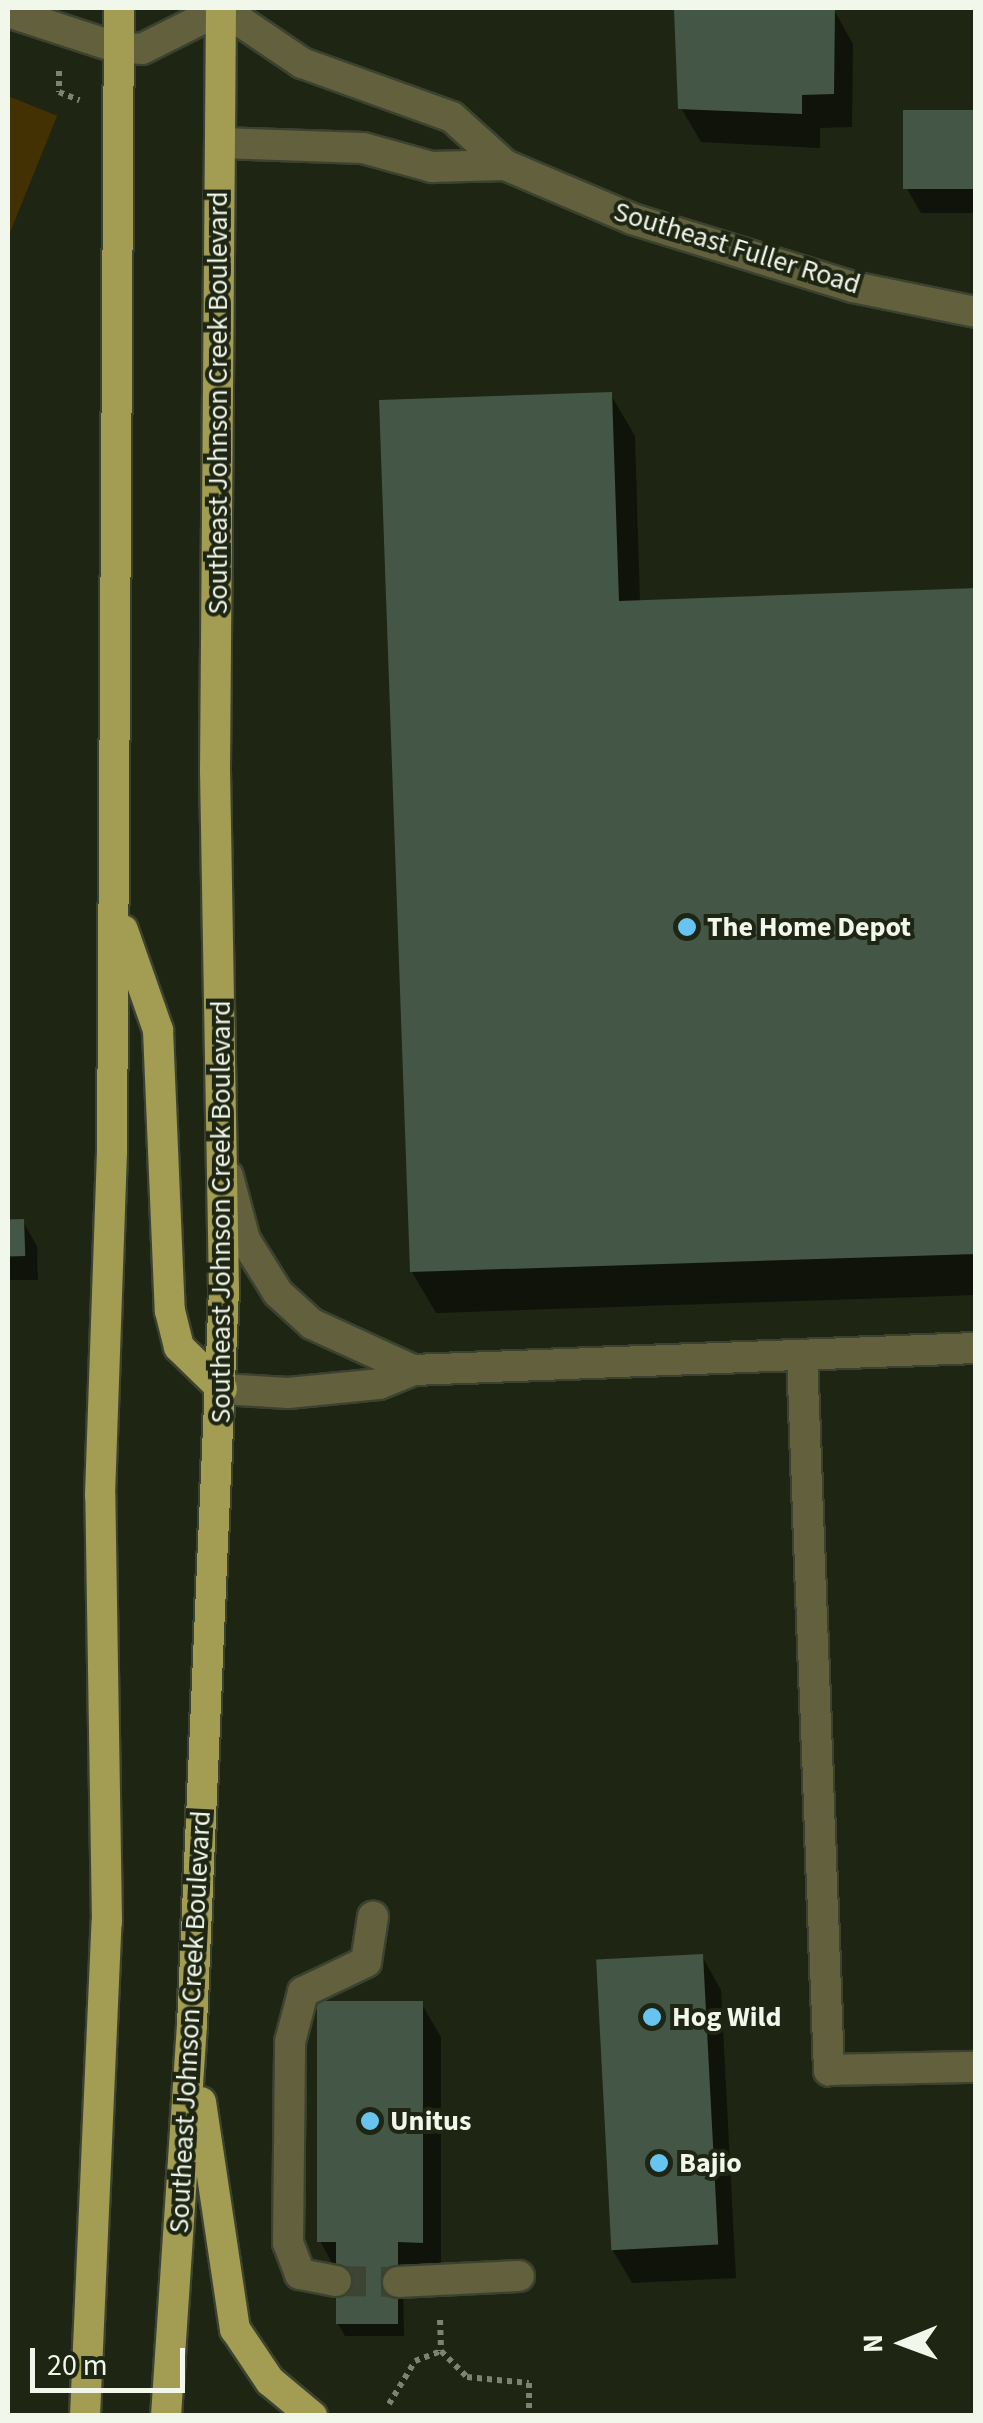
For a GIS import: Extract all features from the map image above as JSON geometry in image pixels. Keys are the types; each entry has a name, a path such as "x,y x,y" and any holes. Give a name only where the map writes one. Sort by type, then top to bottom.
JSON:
{"main road":[{"path":"85,2416 107,1922 100,1495 115,908 119,8"},
{"name":"Southeast Johnson Creek Boulevard","path":"166,2416 192,2025 222,1388 226,1172 215,771 222,8"},
{"path":"115,908 158,1030 170,1311 179,1347 222,1388"},
{"path":"192,2025 235,2329 270,2382 312,2416"}],"street":[{"path":"8,12 118,48 159,45 222,8"},
{"name":"Southeast Fuller Road","path":"222,8 302,64 452,118 505,166 632,219 751,257 976,312"},
{"name":"Southeast Fuller Road","path":"221,143 363,148 432,167 505,166"},
{"path":"226,1172 245,1240 278,1294 312,1324 414,1370"},
{"path":"222,1388 324,1389 378,1384 414,1370 976,1348"},
{"path":"802,1355 829,2070 976,2067"},
{"path":"336,2281 300,2274 288,2243 290,2042 304,1992 335,1972 366,1962 373,1917"},
{"path":"398,2282 519,2276"}],"path":[{"path":"439,2282 441,2351 467,2377 529,2383 529,2416"},
{"path":"390,2404 415,2362 441,2351"}],"shaded area":[{"path":"8,96 57,116 8,237"}],"building":[{"path":"835,8 834,94 802,95 802,114 678,109 674,10"},
{"path":"903,110 975,110 975,189 903,189"},
{"name":"The Home Depot","path":"612,392 619,601 976,588 976,1254 410,1272 379,400"},
{"path":"24,1219 25,1256 9,1257 8,1220"},
{"path":"703,1954 718,2245 611,2250 596,1960"},
{"name":"Unitus","path":"317,2001 423,2001 423,2243 398,2242 398,2324 336,2324 336,2242 317,2242"}],"tunnel":[{"path":"336,2281 398,2282"}],"place":[{"name":"The Home Depot","path":"687,927"},
{"name":"Hog Wild","path":"652,2017"},
{"name":"Unitus","path":"370,2121"},
{"name":"Bajio","path":"659,2163"}]}
